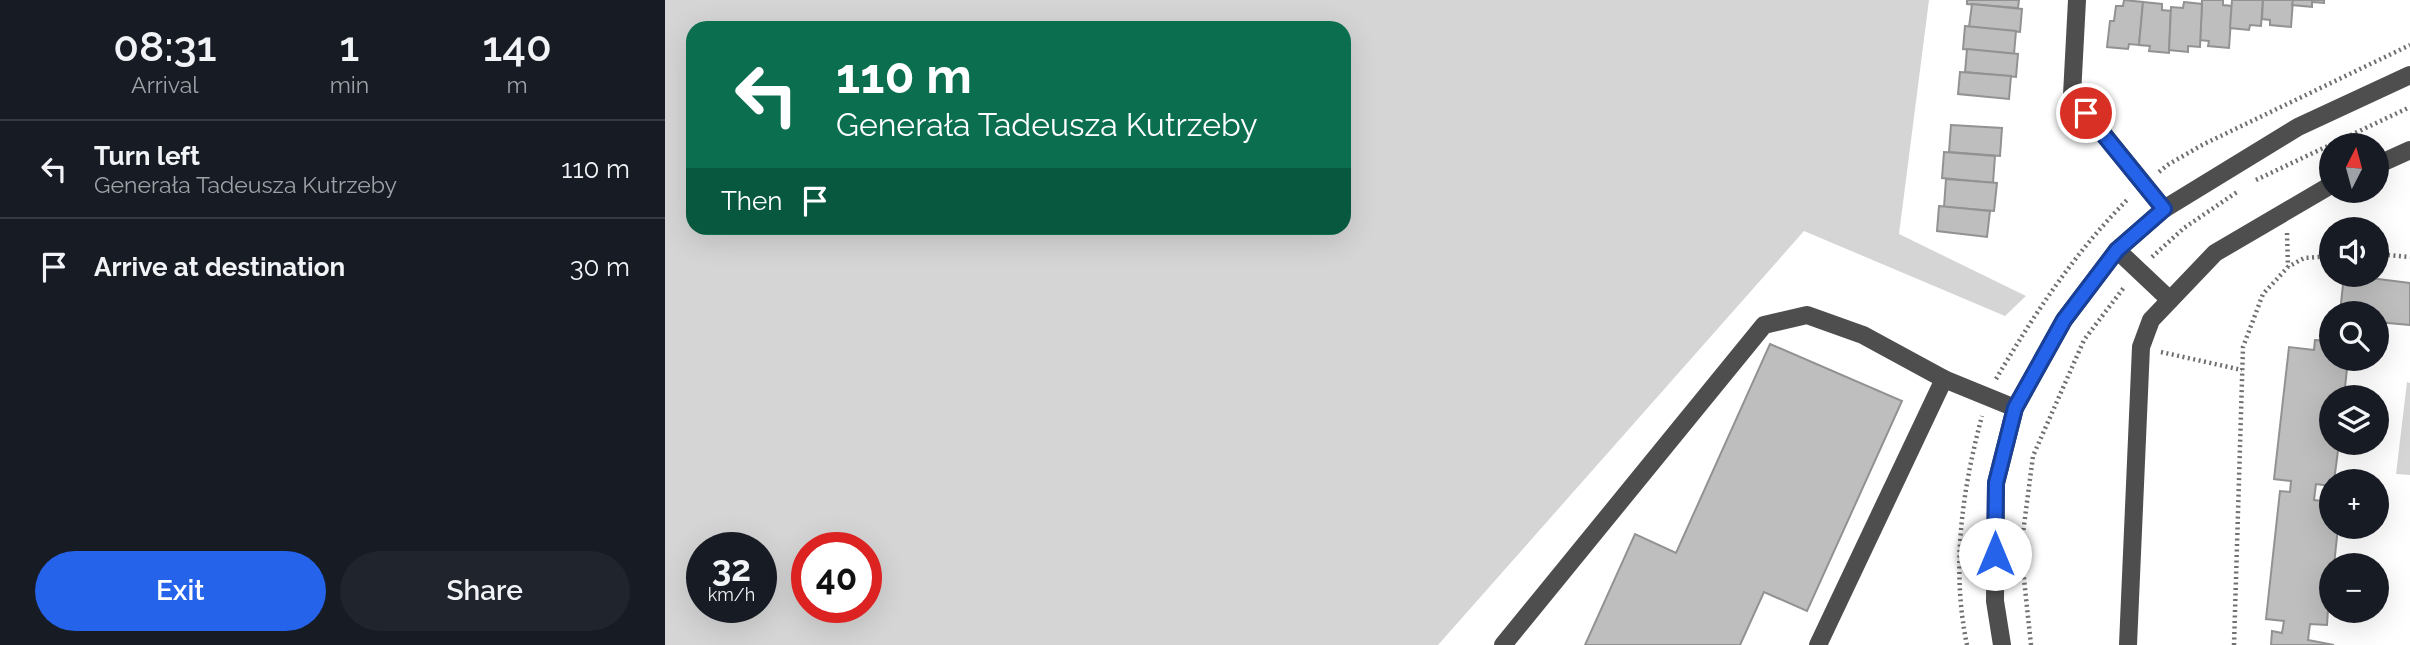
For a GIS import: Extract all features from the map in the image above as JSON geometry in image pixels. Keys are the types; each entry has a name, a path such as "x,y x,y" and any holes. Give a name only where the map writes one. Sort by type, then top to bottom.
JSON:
{"street":[{"path":"2077,0 2072,95 2164,209"},
{"path":"2002,645 1995,601 1996,483 2015,408 2064,320 2117,250 2164,209 2298,127 2410,75"},
{"path":"2389,160 2410,150"},
{"path":"2128,645 2141,347 2151,320 2215,253 2319,192"},
{"path":"2117,250 2170,300"},
{"path":"1503,645 1764,325 1807,316 1863,335 1944,379 2015,408"},
{"path":"1818,645 1944,379"}],"path":[{"path":"2159,172 2204,144 2410,44"},
{"path":"1993,386 2056,283 2094,233 2135,193"},
{"path":"2389,255 2410,257"},
{"path":"2234,645 2243,347 2263,294 2288,267 2304,258 2319,257"},
{"path":"2141,347 2242,370"},
{"path":"1967,645 1962,611 1960,536 1966,482 1983,412"}],"shaded area":[{"path":"665,0 1929,0 1899,234 2026,296 2005,316 1804,231 1438,645 665,645"},
{"path":"2407,382 2410,383 2410,475 2396,474"}],"building":[{"path":"1967,0 2019,0 2018,8 1967,4"},
{"path":"2124,0 2143,2 2139,45 2129,44 2128,49 2107,47 2110,21 2114,21 2116,6 2123,6"},
{"path":"2202,0 2223,0 2223,5 2232,6 2229,48 2208,46 2209,41 2200,40"},
{"path":"2232,0 2263,0 2261,26 2250,25 2249,30 2230,28"},
{"path":"2263,0 2293,0 2291,27 2270,25 2270,20 2262,19"},
{"path":"2293,0 2324,0 2324,3 2312,2 2312,7 2292,5"},
{"path":"2143,2 2162,4 2162,10 2171,11 2169,53 2149,51 2150,46 2139,45"},
{"path":"2184,2 2202,4 2200,47 2188,46 2188,52 2169,50 2171,7 2183,8"},
{"path":"1972,4 2022,9 2020,32 1969,27"},
{"path":"1965,26 2016,31 2014,54 1963,49"},
{"path":"1967,49 2018,54 2016,77 1965,72"},
{"path":"1960,72 2011,76 2009,99 1958,94"},
{"path":"1951,125 2002,128 2000,156 1949,152"},
{"path":"1944,152 1995,156 1993,183 1942,178"},
{"path":"1946,179 1997,183 1994,211 1944,207"},
{"path":"1939,206 1990,211 1987,237 1937,231"},
{"path":"2389,280 2410,283 2410,325 2389,323 2389,301 2341,301 2343,287 2389,287"},
{"path":"2315,340 2319,340 2319,371 2347,371 2345,385 2319,385 2319,455 2337,455 2336,469 2319,469 2319,484 2316,484 2314,500 2319,501 2319,539 2337,539 2335,553 2319,553 2319,623 2327,625 2310,624 2308,640 2334,645 2271,645 2272,631 2282,633 2284,621 2266,619 2280,491 2290,492 2291,481 2274,479 2289,347 2314,350"},
{"path":"1770,344 1902,401 1807,611 1764,592 1740,645 1585,645 1635,534 1676,553"}],"route":[{"path":"1995,554 1996,483 2015,408 2064,320 2117,250 2164,209 2086,113"}]}
